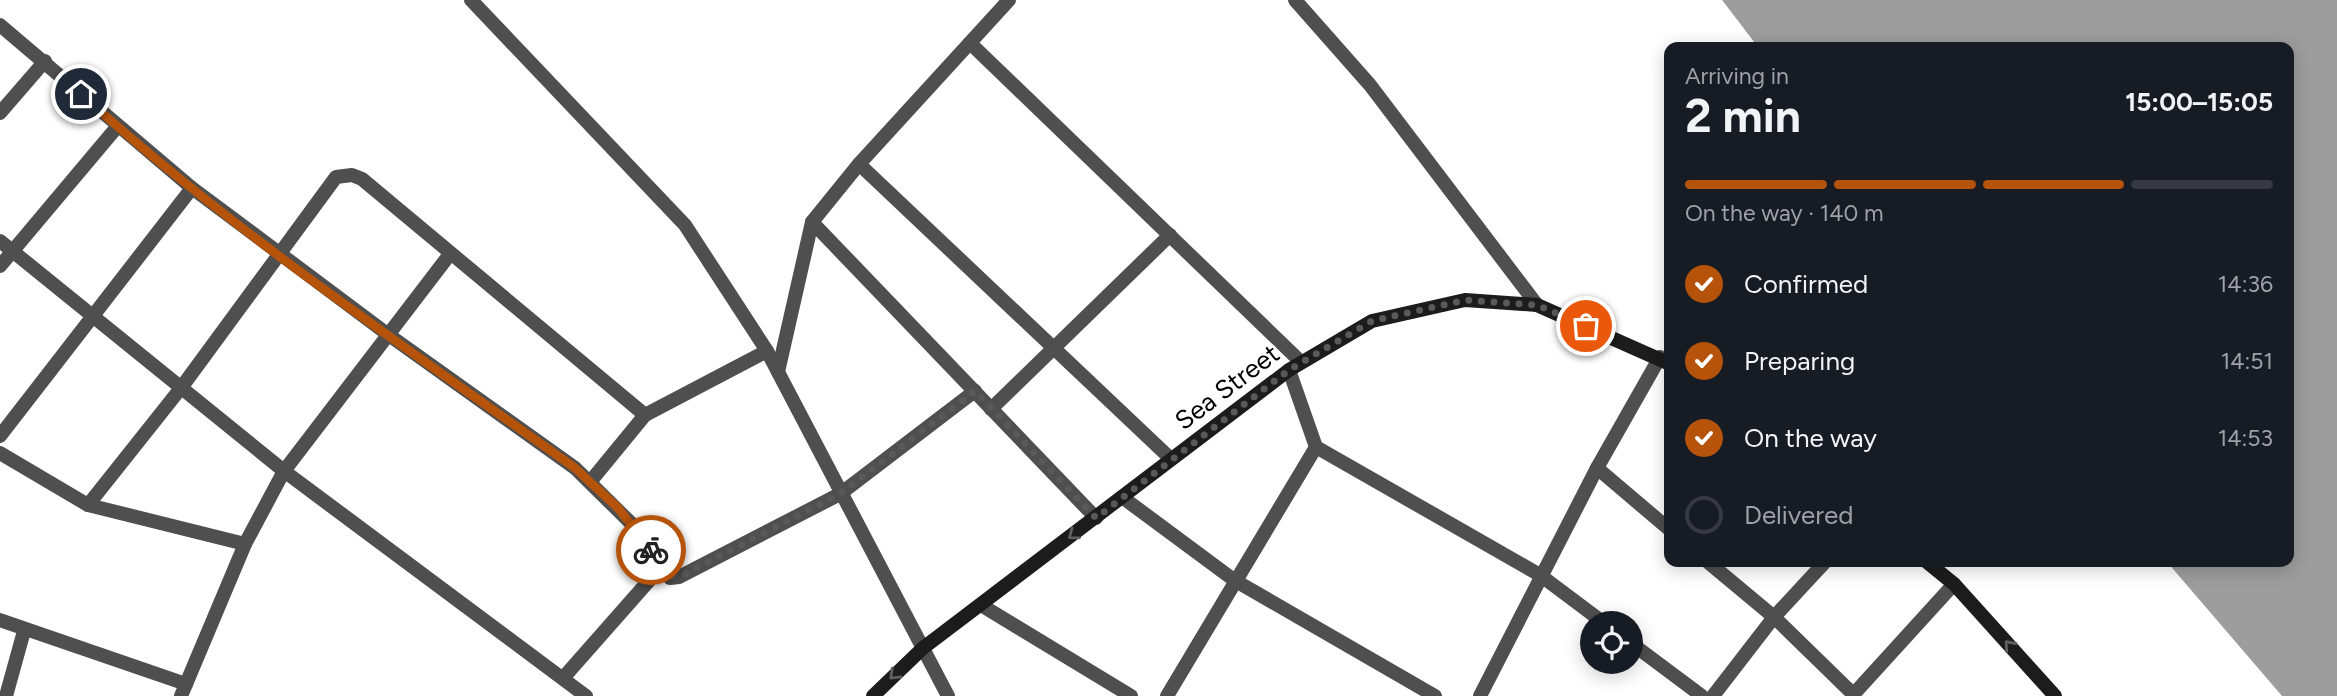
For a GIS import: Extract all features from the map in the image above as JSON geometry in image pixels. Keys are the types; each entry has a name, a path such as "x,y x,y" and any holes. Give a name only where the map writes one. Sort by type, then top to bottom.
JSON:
{"street":[{"path":"471,0 685,225 767,351 948,696"},
{"path":"778,372 812,222 859,164 1009,0"},
{"path":"1294,0 1370,85 1537,305"},
{"path":"0,25 192,188 590,482 640,532 668,577 679,577 840,494 975,391"},
{"path":"970,43 1170,235 1295,366 1316,447 1540,575 1588,611"},
{"path":"0,113 45,61"},
{"path":"0,266 117,127"},
{"path":"859,164 1171,459"},
{"path":"88,505 181,388 336,177 344,174 362,179 645,415"},
{"path":"0,436 192,188"},
{"path":"812,222 1096,518"},
{"path":"991,409 1170,235"},
{"path":"0,241 284,471 586,696"},
{"path":"0,620 184,690 245,544 284,471 386,333 450,254"},
{"name":"Sea Street","path":"873,696 923,648 1171,459 1295,366 1372,321 1465,300 1537,305 1664,360"},
{"path":"590,482 645,415 767,351"},
{"path":"1480,696 1597,468 1664,362"},
{"path":"1167,696 1316,447"},
{"path":"0,453 88,505 245,544"},
{"path":"1597,468 1664,525"},
{"path":"1122,497 1234,580 1435,696"},
{"path":"564,677 661,567"},
{"path":"1714,567 1774,617 1852,695 1954,584"},
{"path":"1713,696 1774,617 1820,567"},
{"path":"1933,567 1954,584 2055,696"},
{"path":"981,605 1131,696"},
{"path":"6,696 24,631"},
{"path":"1643,652 1702,696"}],"shaded area":[{"path":"1722,0 2337,0 2337,696 2282,696 2171,567 2294,567 2294,42 1754,42"}],"way so far":[{"path":"651,550 668,577 679,577 840,494 975,391 1096,518 1289,370 1372,321 1465,300 1537,305 1586,326"}],"route":[{"path":"81,94 192,188 279,254 575,468 618,508 640,532 651,550"}]}
